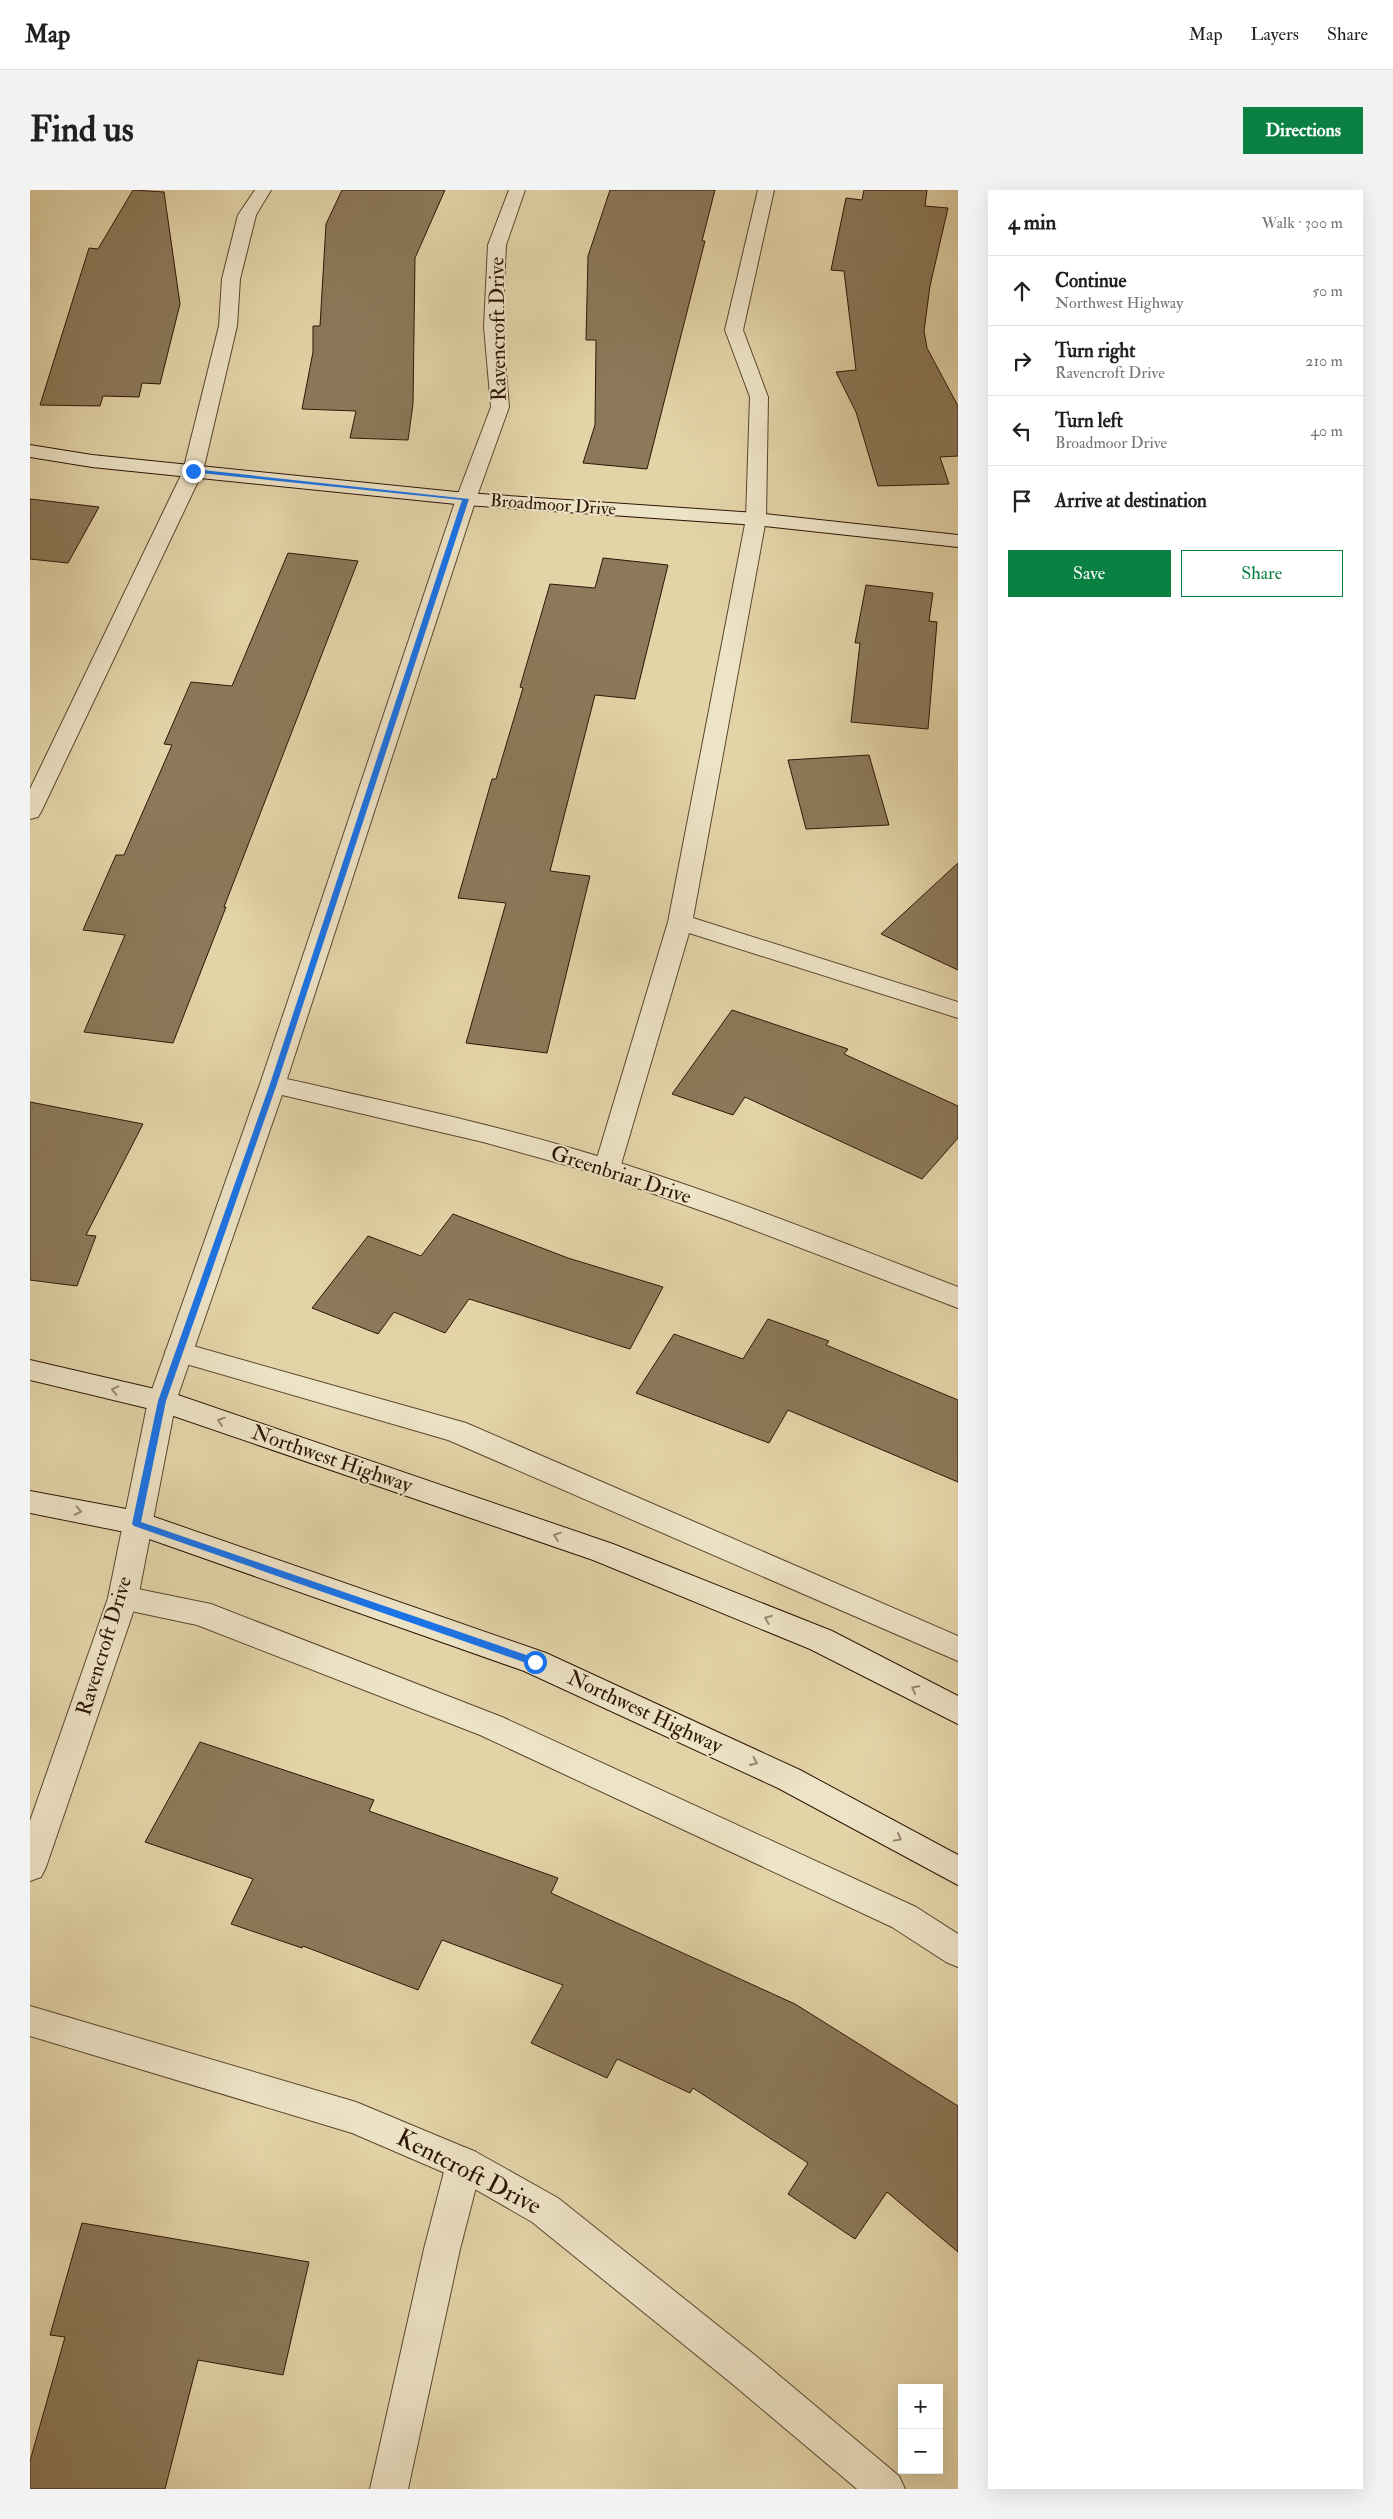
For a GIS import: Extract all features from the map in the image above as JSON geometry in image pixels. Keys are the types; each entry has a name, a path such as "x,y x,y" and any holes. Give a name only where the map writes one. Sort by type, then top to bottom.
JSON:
{"street":[{"path":"30,812 193,471 228,326 231,279 247,215 263,190"},
{"name":"Ravencroft Drive","path":"30,1867 123,1598 162,1401 273,1084 466,499 500,408 494,327 497,245 517,190"},
{"path":"607,1168 680,922 756,520 759,397 734,330 766,190"},
{"name":"Broadmoor Drive","path":"30,451 92,460 466,499 756,520 958,540"},
{"path":"680,922 958,1010"},
{"name":"Greenbriar Drive","path":"273,1084 503,1138 607,1168 809,1239 958,1298"},
{"path":"179,1352 456,1432 958,1650"},
{"name":"Northwest Highway","path":"30,1370 162,1401 603,1552 821,1640 958,1711"},
{"name":"Northwest Highway","path":"30,1502 137,1524 535,1662 789,1778 958,1871"},
{"path":"123,1598 200,1613 491,1726 904,1917 958,1952"},
{"name":"Kentcroft Drive","path":"30,2021 356,2118 464,2164 545,2210 743,2369 886,2489"},
{"path":"389,2489 442,2249 464,2164"}],"building":[{"path":"133,190 164,192 180,304 160,384 142,383 139,397 103,396 100,406 40,405 89,248 98,249"},
{"path":"342,190 445,190 415,258 413,404 408,440 350,438 356,411 302,409 313,352 313,326 320,326 326,224"},
{"path":"610,190 715,190 702,241 705,241 647,469 583,463 595,425 596,340 586,340 588,256"},
{"path":"864,190 927,190 925,206 948,208 930,286 924,331 927,348 958,406 958,456 940,457 949,484 878,486 856,412 836,372 856,370 844,271 831,270 846,198 862,200"},
{"path":"30,499 99,507 68,563 30,559"},
{"path":"288,553 358,561 173,1043 84,1032 125,935 83,930 116,855 124,855 172,745 164,744 191,682 232,686"},
{"path":"603,558 668,565 635,699 595,695 550,871 590,876 547,1053 466,1043 506,903 458,898 492,779 496,779 523,688 520,687 550,584 595,588"},
{"path":"866,585 933,593 929,621 937,622 928,729 851,722 860,643 855,643"},
{"path":"869,755 889,825 806,829 788,760"},
{"path":"958,863 958,970 881,934"},
{"path":"732,1010 848,1049 844,1054 958,1106 958,1138 922,1179 745,1097 733,1115 672,1094"},
{"path":"30,1102 143,1124 86,1235 96,1236 77,1286 30,1280"},
{"path":"453,1214 568,1258 663,1287 630,1349 469,1299 445,1333 394,1312 378,1334 312,1308 368,1236 421,1256"},
{"path":"768,1319 829,1341 826,1345 958,1400 958,1482 788,1410 769,1443 636,1393 674,1334 743,1359"},
{"path":"200,1742 374,1800 369,1811 558,1878 551,1893 795,2004 958,2106 958,2252 887,2192 855,2239 788,2194 808,2163 693,2088 690,2093 617,2059 607,2078 531,2043 563,1985 442,1940 418,1990 303,1946 302,1948 231,1924 253,1879 145,1842"},
{"path":"82,2223 309,2262 283,2375 198,2360 165,2489 30,2489 30,2461 65,2337 50,2335"}],"route":[{"path":"193,471 466,499 273,1084 162,1401 137,1524 535,1662"}]}
